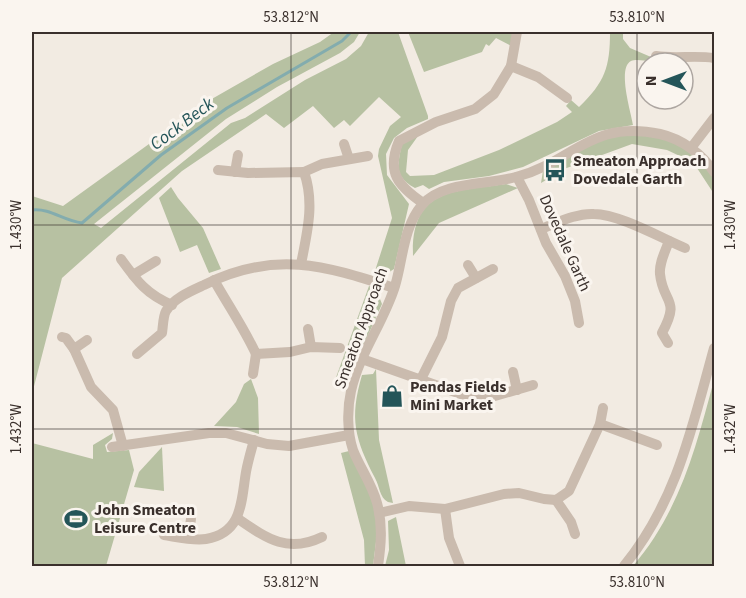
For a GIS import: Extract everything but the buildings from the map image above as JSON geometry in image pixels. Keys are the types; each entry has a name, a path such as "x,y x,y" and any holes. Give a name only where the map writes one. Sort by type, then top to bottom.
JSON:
{"street":[{"path":"517,32 511,66 494,94 475,109 436,122 399,141 393,156 395,172 404,190 423,203 446,189 517,177 591,140 612,132 626,130 666,135 691,148 714,172"},
{"path":"695,57 714,58"},
{"path":"511,66 559,85 567,98"},
{"path":"691,148 714,118"},
{"path":"344,144 348,159"},
{"path":"235,172 238,155"},
{"path":"218,170 304,172 322,164 368,156"},
{"path":"301,264 310,203 309,185 304,172"},
{"name":"Dovedale Garth","path":"517,177 546,243 568,284 575,301 579,323"},
{"name":"Smeaton Approach","path":"378,567 382,535 380,513 374,493 353,449 349,435 348,413 351,391 362,359 394,288 411,221 423,203"},
{"path":"541,229 572,217 593,213 611,216 685,248"},
{"path":"668,343 662,333 670,318 671,303 660,275 661,263 669,241"},
{"path":"120,259 140,286 155,298 172,305"},
{"path":"133,275 156,261"},
{"path":"137,354 162,333 166,312 181,296 234,271 263,265 301,264 341,271 394,288"},
{"path":"468,265 476,278"},
{"path":"420,381 442,337 451,301 458,288 493,269"},
{"path":"214,280 243,326 256,354 253,374"},
{"path":"308,329 310,347"},
{"path":"62,337 66,338 74,349 91,387 112,410 117,447 209,433 226,433 267,444 289,446 349,435"},
{"path":"74,349 87,340"},
{"path":"256,354 290,352 310,347 340,348"},
{"path":"624,567 647,535 673,486 683,460 714,348"},
{"path":"362,359 475,399 488,399 533,385"},
{"path":"513,372 518,390"},
{"path":"380,513 409,506 445,509 504,494 519,493 556,500 569,491 600,424 603,408"},
{"path":"600,424 657,445"},
{"path":"164,535 204,539 222,535 237,518 243,503 246,472 254,440"},
{"path":"556,500 571,522 575,534"},
{"path":"445,509 448,538 460,567"},
{"path":"237,518 263,536 280,543 298,545 322,537"},
{"path":"188,538 191,519"}],"green space":[{"path":"334,32 360,32 354,42 340,53 277,87 226,119 94,224 101,228 231,123 245,118 305,80 346,59 361,46 369,32 398,32 428,119 407,128 394,138 386,154 387,175 409,204 394,269 383,276 374,274 392,218 378,156 390,126 401,117 379,97 350,126 344,120 334,128 313,106 284,128 266,114 182,171 62,278 32,394 32,196 63,206 210,100 273,64 320,42"},
{"path":"408,32 517,32 515,48 496,38 489,46 486,44 482,52 424,72"},
{"path":"610,32 623,32 623,39 630,48 637,51 635,51 635,60 627,65 625,72 626,91 633,125 599,131 523,167 489,176 444,182 429,189 423,185 415,188 400,174 402,143 418,136 408,150 406,172 410,176 434,175 499,150 557,122 572,112 566,106 571,100 579,107 595,90 604,73 609,55"},
{"path":"618,135 656,137 672,142 688,151 703,162 713,176 714,194 697,168 684,158 667,150 632,144 564,169 541,183 543,171 589,144"},
{"path":"506,184 518,188 439,223 413,256 414,234 419,217 428,205 453,192"},
{"path":"171,187 203,228 221,269 209,273 197,245 180,252 159,198"},
{"path":"369,286 376,289 382,304 364,344 356,341 341,385 334,383"},
{"path":"376,369 379,440 393,503 385,500 381,495 363,452 356,428 356,404 362,375 373,374"},
{"path":"251,379 258,398 259,434 237,427 214,426 236,402 244,384"},
{"path":"714,380 714,566 633,566 649,545 675,501 693,454"},
{"name":"John Smeaton Leisure Centre","path":"113,433 112,439 105,445 107,452 129,450 134,470 106,566 32,566 32,443 93,459 93,445"},
{"path":"162,447 164,491 134,487 139,472"},
{"path":"349,451 372,498 378,526 373,566 365,566 364,540 341,453"},
{"path":"396,517 406,566 385,566 389,550 388,521"}],"waterway":[{"name":"Cock Beck","path":"32,210 45,211 82,223 161,155 227,108 342,41 351,32"}],"place":[{"name":"Smeaton Approach Dovedale Garth","path":"555,170"},
{"name":"Pendas Fields Mini Market","path":"392,396"},
{"name":"John Smeaton Leisure Centre","path":"76,519"}]}
